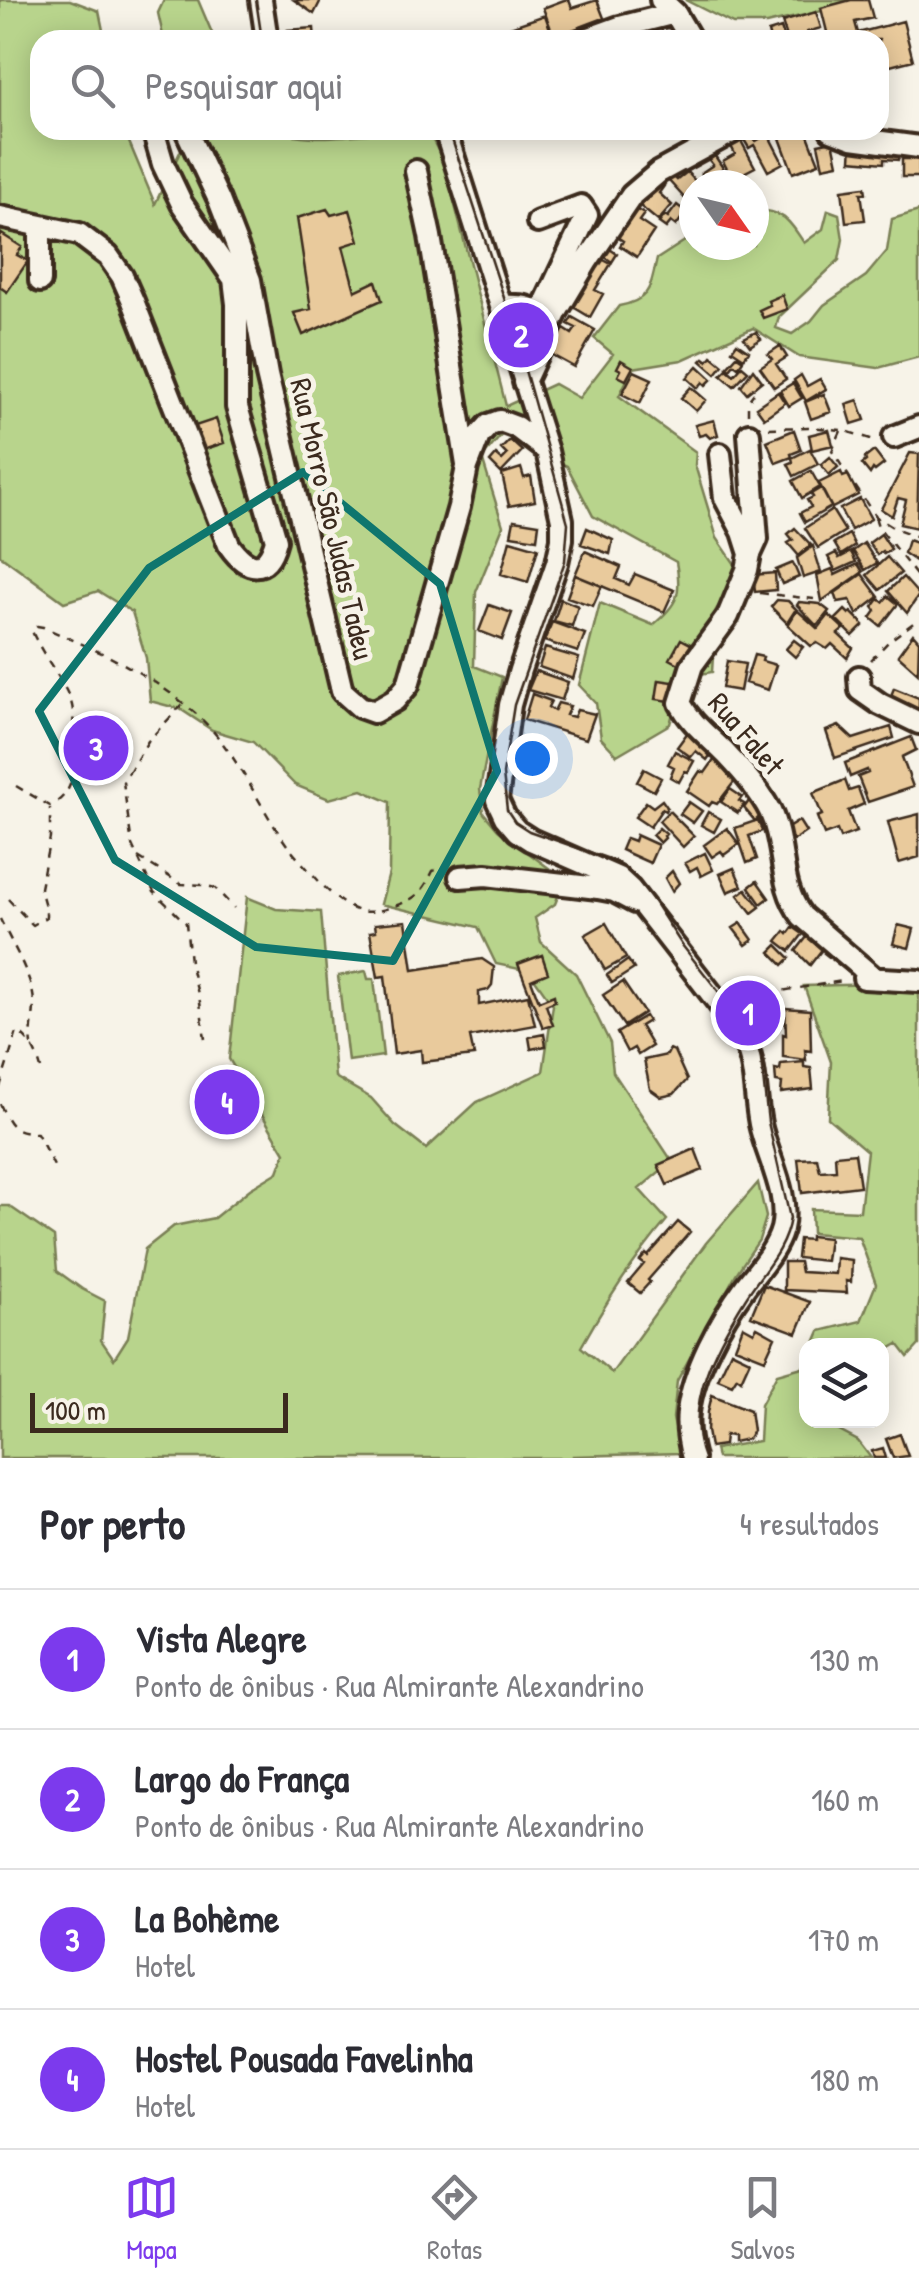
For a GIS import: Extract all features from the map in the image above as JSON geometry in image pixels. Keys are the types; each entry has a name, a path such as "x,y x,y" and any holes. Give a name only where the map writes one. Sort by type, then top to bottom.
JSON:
{"street":[{"path":"261,0 266,30"},
{"path":"612,30 668,6 684,30"},
{"name":"Rua Morro São Judas Tadeu","path":"0,217 79,234 108,256 122,276 229,546 239,560 250,566 260,565 268,559 276,540 236,407 234,280 182,204 162,164 156,140"},
{"name":"Rua Morro São Judas Tadeu","path":"191,140 250,280 267,375 342,690 360,708 374,712 396,700 408,686 467,467 479,436 489,425 500,421 516,427 546,450"},
{"path":"449,140 546,450 562,520 557,563 510,705 497,800 517,831 618,878 646,907 749,1046 760,1124 782,1200 784,1216 776,1244 733,1304 700,1366 687,1415 693,1458"},
{"path":"546,318 632,196 658,172 712,140"},
{"path":"867,140 919,147"},
{"path":"416,171 467,467"},
{"path":"524,382 588,215 581,206 538,222"},
{"path":"40,226 40,281"},
{"path":"501,306 522,305 546,318"},
{"name":"Rua Falet","path":"753,427 757,539 728,616 692,665 680,703 688,719 727,754 770,810 792,903 869,978"},
{"path":"894,438 919,427"},
{"path":"720,454 725,498 750,554"},
{"path":"859,676 860,690 919,724"},
{"path":"458,870 614,891 646,907"},
{"path":"869,978 919,981"}],"path":[{"path":"754,393 748,401 753,427 808,427 842,430 872,440 894,438"},
{"path":"842,430 832,452 878,526 919,579"},
{"path":"875,516 919,537"},
{"path":"739,590 814,599"},
{"path":"859,676 875,654 919,619"},
{"path":"50,806 64,796 76,762 73,705 34,637 33,629 43,627 105,652 139,671 197,715 258,796 286,844 335,898 357,910 375,912 412,900 421,893 433,870 458,870"},
{"path":"182,704 148,741 123,782 136,856 154,892 186,923 205,1039"},
{"path":"16,786 50,806"},
{"path":"8,899 33,926 46,917 40,888 50,838 50,806"},
{"path":"136,856 182,884 215,888 234,908"},
{"path":"0,919 34,1002 32,1046 41,1068"},
{"path":"717,1002 869,978"},
{"path":"0,1087 18,1032 32,1046"},
{"path":"0,1104 8,1122 18,1132 41,1138 55,1168"}],"highlighted area":[{"path":"303,472 440,584 497,771 393,961 256,947 115,860 39,711 149,568"}],"green space":[{"path":"0,0 70,0 99,11 103,30 30,30 30,140 128,140 155,204 181,150 181,140 433,140 444,162 506,406 554,384 579,398 613,354 594,338 619,306 643,296 657,259 679,245 679,260 769,260 769,211 784,218 804,243 823,229 828,210 839,214 843,239 839,260 779,317 776,328 792,334 811,321 824,305 866,276 887,251 892,219 919,211 919,357 878,368 799,357 753,328 682,360 633,368 619,396 696,452 695,465 717,538 741,573 716,610 712,672 683,677 670,724 617,755 601,738 596,703 579,685 600,603 653,625 676,598 676,562 593,516 567,466 512,441 510,425 482,458 503,526 476,592 474,666 502,677 480,789 483,812 498,830 550,869 563,884 555,904 535,918 541,942 576,974 610,1043 613,1072 672,1161 639,1189 667,1220 621,1282 581,1347 612,1373 706,1243 758,1183 766,1217 759,1240 677,1381 673,1418 680,1453 573,1458 0,1458 0,1206 9,1206 54,1237 57,1271 105,1301 101,1340 114,1359 128,1337 145,1249 174,1226 214,1218 278,1172 285,1153 229,1059 247,897 276,909 321,912 335,1077 371,1098 395,1125 426,1149 477,1102 543,1072 553,1005 529,971 496,964 478,927 381,904 389,873 390,802 362,790 329,799 295,785 253,742 212,730 180,709 150,701 146,658 132,612 98,591 64,602 0,555"},
{"path":"164,0 198,0 211,30 162,30 158,13"},
{"path":"685,0 869,0 766,24 733,24"},
{"path":"366,971 368,979 374,979 383,1056 348,1061 338,976"},
{"path":"919,983 919,1345 908,1357 898,1344 889,1349 889,1338 817,1338 820,1331 861,1321 876,1284 859,1237 812,1233 811,1209 860,1211 867,1151 828,1118 831,1062 804,986"},
{"path":"799,1368 799,1428 834,1428 858,1441 871,1458 717,1458 715,1449 759,1441 761,1404 777,1374"}],"building":[{"path":"294,0 321,0 314,14"},
{"path":"564,0 569,0 572,8 597,0 604,18 572,30 551,30 543,8"},
{"path":"868,0 873,18 855,22 857,30 826,30 821,8"},
{"path":"816,12 821,28 785,30 782,22"},
{"path":"545,15 550,29 508,30"},
{"path":"903,21 913,60 889,66 889,30 869,30"},
{"path":"741,140 755,167 728,170 723,161 735,154 730,144"},
{"path":"744,140 771,140 783,163 767,170 754,145 749,148"},
{"path":"781,140 810,140 819,163 793,173"},
{"path":"833,141 838,164 823,167 818,144"},
{"path":"852,143 899,147 898,160 851,160"},
{"path":"715,156 723,168 706,170 713,165 709,160"},
{"path":"902,159 919,159 919,177 902,177"},
{"path":"673,176 679,192 668,180"},
{"path":"659,182 664,186 659,193 672,205 658,221 640,206 648,196 641,191"},
{"path":"865,187 866,193 861,193 865,220 846,222 842,190"},
{"path":"632,207 644,214 639,221 654,231 637,257 620,246 623,241 614,235"},
{"path":"679,207 676,226 671,222 666,228 659,223 665,215 668,217"},
{"path":"327,209 331,215 350,210 359,241 343,246 355,291 376,281 382,300 303,335 294,313 311,309 297,218"},
{"path":"0,233 22,247 17,255 28,261 7,292 0,287"},
{"path":"607,247 617,254 612,262 602,255"},
{"path":"598,257 611,264 595,290 603,294 590,317 570,305"},
{"path":"782,295 787,309 763,318 759,310"},
{"path":"572,317 595,330 574,367 550,354 564,329 572,334 576,328 568,324"},
{"path":"756,332 761,339 750,346 744,338"},
{"path":"737,343 749,351 744,358 732,350"},
{"path":"780,346 787,357 776,364 786,379 774,387 760,367 772,359 768,354"},
{"path":"712,356 723,365 716,374 701,361"},
{"path":"737,356 743,360 738,367 727,367"},
{"path":"621,360 633,367 626,380 618,376"},
{"path":"698,366 712,379 698,388 687,378"},
{"path":"742,366 748,371 734,386 721,375 727,369 734,375"},
{"path":"753,369 762,381 747,393 741,386"},
{"path":"634,371 652,379 640,403 622,394"},
{"path":"801,375 807,386 820,379 826,389 806,401 794,380"},
{"path":"793,383 802,398 789,406 780,391"},
{"path":"691,387 706,400 696,411 681,398"},
{"path":"778,392 785,403 764,418 756,407"},
{"path":"824,394 831,412 811,419 805,402"},
{"path":"858,400 865,420 852,424 846,404"},
{"path":"216,419 224,443 203,450 195,426"},
{"path":"714,420 718,435 699,436 695,425"},
{"path":"794,430 801,450 776,463 767,441"},
{"path":"829,430 833,445 812,450 809,435"},
{"path":"510,440 522,451 501,473 490,462 496,455 502,460 507,455 501,449"},
{"path":"810,449 818,464 794,476 788,464"},
{"path":"874,451 884,464 870,474 862,464"},
{"path":"910,453 919,454 917,528 900,524 906,500 898,498 892,516 881,509"},
{"path":"830,457 838,467 829,475 821,465"},
{"path":"521,468 524,478 531,476 535,501 509,506 502,474"},
{"path":"811,471 820,487 802,498 793,481"},
{"path":"841,472 843,477 848,475 858,495 832,508 819,483"},
{"path":"821,488 831,507 805,522 800,513 811,507 807,500"},
{"path":"860,499 871,519 851,530 840,509"},
{"path":"832,510 845,531 818,548 805,528"},
{"path":"514,520 539,524 537,539 511,535"},
{"path":"587,528 613,540 610,554 581,544"},
{"path":"795,528 811,545 799,556 788,543 793,540 788,534"},
{"path":"849,534 855,546 841,555 834,543"},
{"path":"881,534 891,549 877,555 869,543"},
{"path":"510,540 538,548 528,582 501,574"},
{"path":"908,540 919,544 917,562 904,553"},
{"path":"864,543 877,563 865,570 853,551"},
{"path":"813,546 821,572 803,578 797,558"},
{"path":"585,551 621,567 616,579 629,585 635,574 674,590 664,612 575,575"},
{"path":"851,552 856,562 836,571 828,557 836,553 839,558"},
{"path":"887,557 901,573 880,590 867,575"},
{"path":"793,563 799,577 782,584 776,570"},
{"path":"858,564 863,572 822,601 817,575 832,569 835,575"},
{"path":"775,573 776,590 755,592 753,575"},
{"path":"862,574 879,597 857,614 850,600 838,602 835,593"},
{"path":"575,575 602,586 593,606 567,597"},
{"path":"903,577 919,595 907,613 888,591"},
{"path":"888,596 898,604 881,626 871,618 876,611 873,607"},
{"path":"561,599 578,606 572,626 554,621"},
{"path":"777,600 788,601 796,609 787,623 771,607"},
{"path":"820,604 829,611 817,626 797,605"},
{"path":"489,605 512,613 502,640 479,631"},
{"path":"797,610 818,629 829,615 844,629 838,634 853,648 847,658 832,644 827,649 817,643 811,646 788,625"},
{"path":"845,610 864,625 853,636 836,619"},
{"path":"552,622 585,634 578,652 544,641"},
{"path":"913,634 919,641 918,673 898,655"},
{"path":"681,639 694,646 683,666 670,659"},
{"path":"794,640 803,647 795,657 786,649"},
{"path":"545,648 579,658 573,679 539,667"},
{"path":"754,655 776,665 768,690 745,683"},
{"path":"727,661 745,664 740,691 722,688"},
{"path":"536,671 568,682 562,700 528,690"},
{"path":"659,680 673,682 670,701 656,699"},
{"path":"894,688 919,698 919,714 888,703"},
{"path":"532,694 551,701 548,707 554,711 558,703 570,706 566,715 574,717 577,710 595,714 586,739 524,720"},
{"path":"839,726 853,739 891,727 894,738 835,758 826,731"},
{"path":"688,732 714,750 707,760 696,751 691,757 677,747"},
{"path":"911,737 916,750 902,757 913,787 868,802 858,777 867,770 850,777 845,763"},
{"path":"675,751 694,761 679,782 670,777 674,767 668,764"},
{"path":"717,756 738,777 717,804 712,802 709,806 687,791 700,771 705,773"},
{"path":"644,769 661,778 654,791 637,782"},
{"path":"845,780 849,791 858,788 864,804 848,811 856,832 840,838 837,830 824,835 817,817 822,815 813,793"},
{"path":"730,789 742,797 739,801 744,804 738,813 721,802"},
{"path":"751,798 766,811 755,821 744,808"},
{"path":"662,800 667,807 650,827 635,817 646,802 653,807"},
{"path":"689,802 702,811 693,823 680,814"},
{"path":"669,811 694,836 683,847 659,821"},
{"path":"708,812 721,819 714,832 701,825"},
{"path":"919,814 919,857 899,863 888,822"},
{"path":"758,820 762,831 749,836 757,859 747,863 735,828"},
{"path":"799,821 806,832 793,841 786,829"},
{"path":"659,828 666,834 660,843 652,835"},
{"path":"727,828 739,844 724,855 721,851 712,857 704,845"},
{"path":"636,835 658,845 650,863 621,850 626,838 634,841"},
{"path":"705,853 713,870 701,876 697,867 690,871 685,863"},
{"path":"734,868 742,886 728,892 720,874"},
{"path":"672,871 679,883 672,891 665,878"},
{"path":"757,881 769,898 761,904 749,887"},
{"path":"746,889 760,907 752,913 738,895"},
{"path":"406,921 413,970 482,959 494,967 492,985 479,992 479,1005 528,995 535,1025 470,1037 474,1056 422,1062 421,1050 394,1054 385,976 378,977 370,932 376,931 375,924"},
{"path":"606,923 626,958 605,970 585,935"},
{"path":"741,923 753,940 746,945 733,928"},
{"path":"898,925 914,929 909,948 893,944"},
{"path":"793,927 803,934 790,951 777,941"},
{"path":"817,935 827,943 810,965 796,951 807,937 813,941"},
{"path":"777,945 790,958 783,965 770,952"},
{"path":"830,945 854,964 848,972 824,953"},
{"path":"542,955 548,973 531,980 539,1001 554,995 555,1001 546,1005 553,1025 543,1028 518,964"},
{"path":"628,960 634,969 612,983 607,975"},
{"path":"623,982 644,1013 624,1026 603,995"},
{"path":"785,1008 810,1010 811,1051 805,1050 806,1060 783,1057"},
{"path":"645,1016 648,1021 640,1026 652,1046 638,1055 634,1048 627,1052 617,1033"},
{"path":"544,1034 546,1046 531,1049 529,1037"},
{"path":"670,1049 687,1080 674,1094 661,1097 650,1089 644,1060 667,1055"},
{"path":"804,1062 804,1067 811,1068 813,1089 781,1093 782,1083 776,1082 775,1069 780,1070 781,1064"},
{"path":"695,1149 703,1170 667,1185 658,1165"},
{"path":"855,1153 860,1186 802,1193 798,1159 817,1158 820,1171 836,1170 835,1155"},
{"path":"678,1222 690,1232 640,1293 628,1283 644,1264 640,1261"},
{"path":"810,1236 829,1238 826,1261 797,1258 799,1239 810,1240"},
{"path":"836,1258 852,1260 847,1293 784,1290 784,1262 799,1262 801,1272 835,1274"},
{"path":"764,1285 810,1302 797,1333 751,1316"},
{"path":"743,1326 754,1332 757,1327 775,1337 765,1359 735,1347"},
{"path":"731,1351 750,1360 741,1380 737,1377 732,1385 718,1379"},
{"path":"712,1395 750,1410 753,1431 748,1439 733,1442 733,1436 725,1435 724,1445 710,1447 707,1431"},
{"path":"900,1434 908,1456 893,1458 886,1439"},
{"path":"883,1448 886,1458 874,1458 872,1451"}],"tram line":[{"path":"256,0 260,30"},
{"path":"452,140 508,310 568,523 565,561 514,705 503,774 507,810 515,822 529,831 615,861 631,872 718,991 745,1017 756,1037 761,1059 768,1122 790,1218 778,1251 734,1317 706,1375 698,1417 704,1458"}],"place":[{"name":"Largo do França","path":"521,335"},
{"name":"La Bohème","path":"96,748"},
{"name":"Vista Alegre","path":"748,1013"},
{"name":"Hostel Pousada Favelinha","path":"227,1102"}]}
